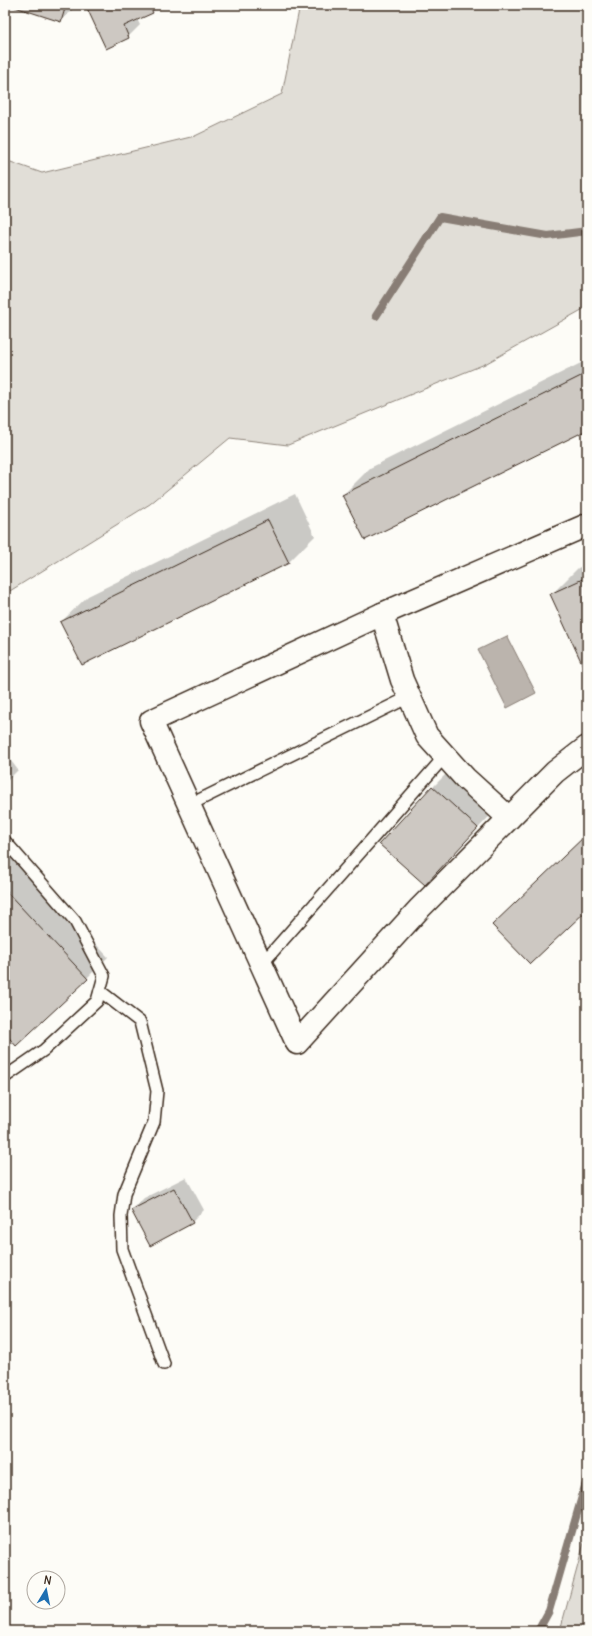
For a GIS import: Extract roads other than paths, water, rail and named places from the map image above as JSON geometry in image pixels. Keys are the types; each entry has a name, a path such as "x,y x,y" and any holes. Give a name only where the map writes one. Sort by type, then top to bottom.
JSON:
{"street":[{"path":"587,524 382,614 151,721 297,1043 420,908 555,772 587,746"},
{"path":"382,614 402,680 427,736 466,778 509,818"}],"lane":[{"path":"189,805 409,697"},
{"path":"262,965 445,756"},
{"path":"5,841 74,921 104,976 97,1002 44,1050 5,1077"},
{"path":"100,991 140,1022 157,1091 154,1122 124,1194 121,1216 122,1249 164,1364"}],"waterway":[{"path":"376,316 440,217 548,236 587,231"},
{"path":"538,1631 549,1611 587,1479"}]}
